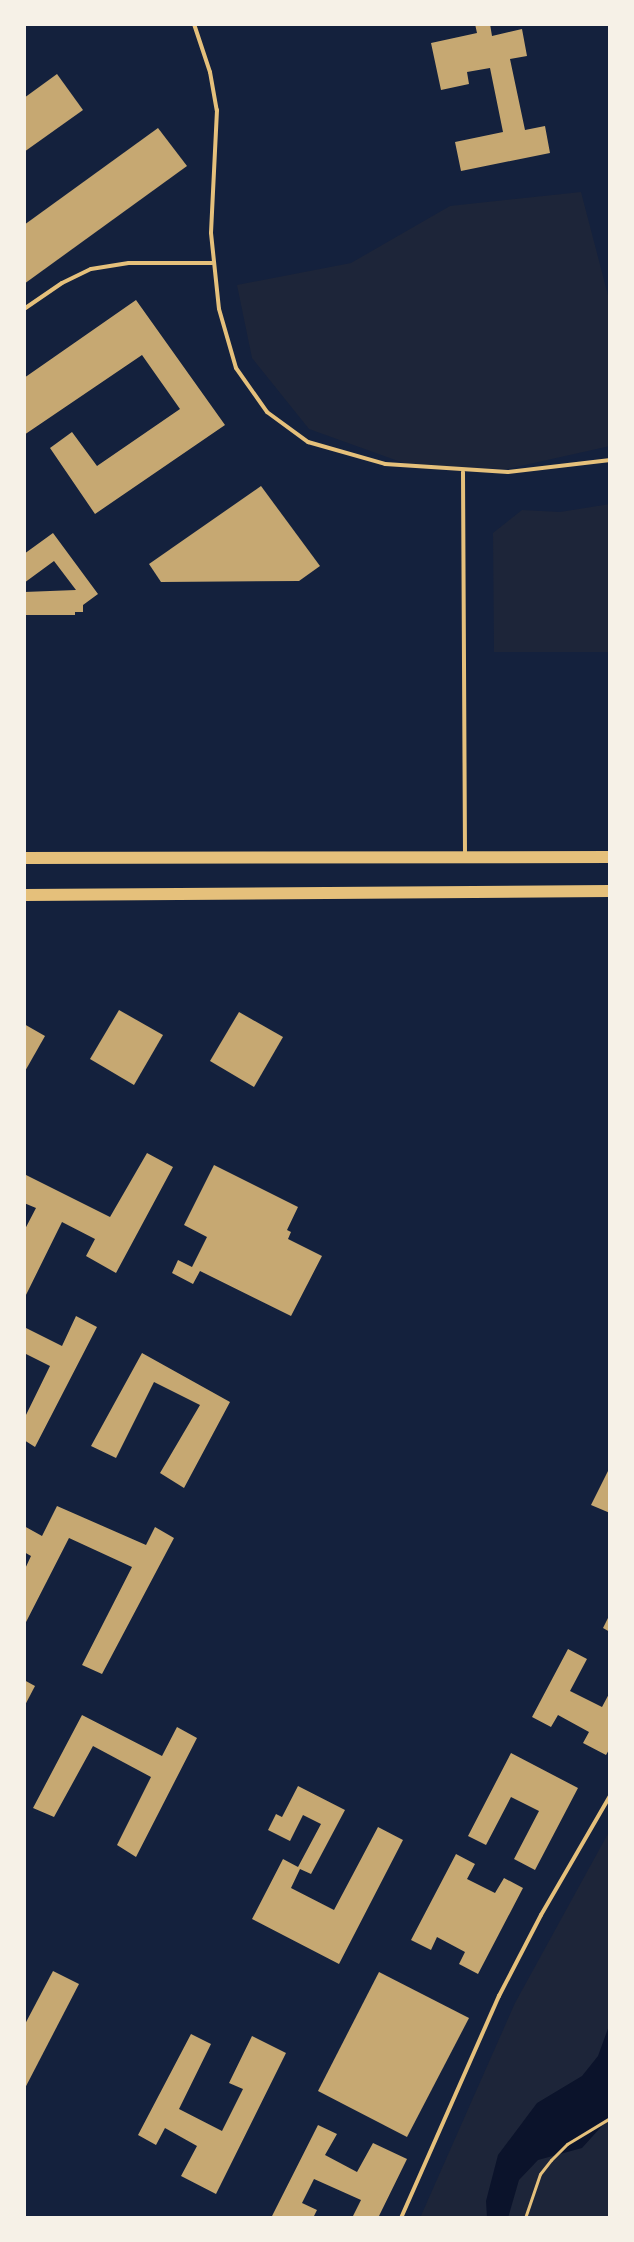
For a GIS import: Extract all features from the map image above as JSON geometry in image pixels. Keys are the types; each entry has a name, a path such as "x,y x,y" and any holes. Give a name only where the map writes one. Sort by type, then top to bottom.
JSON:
{"main road":[{"path":"24,858 610,857"},
{"path":"24,895 610,891"}],"lane":[{"path":"194,24 210,72 218,123 212,263 231,358 250,392 277,421 308,442 338,454 385,464 463,472 560,468 610,460"},
{"path":"24,309 73,276 91,269 129,263 212,263"},
{"path":"463,472 465,858"},
{"path":"401,2218 499,1996 541,1915 610,1796"}],"path":[{"path":"525,2218 540,2174 551,2160 567,2144 610,2118"}],"shaded area":[{"path":"581,192 610,303 610,446 507,469 412,466 309,429 252,358 237,285 351,263 450,206"},
{"path":"610,504 610,652 494,652 493,533 522,510 560,512"},
{"path":"610,1830 610,2218 420,2218 515,2003"},
{"path":"610,2023 610,2117 582,2148 538,2160 519,2180 508,2218 487,2218 486,2201 498,2155 537,2103 582,2076 598,2056"}],"building":[{"path":"475,24 490,24 492,36 522,29 527,56 510,59 525,130 545,126 550,153 461,171 455,142 503,132 490,68 467,72 469,84 441,90 431,43 477,33"},
{"path":"57,74 83,110 24,152 24,98"},
{"path":"158,128 187,166 24,284 24,225"},
{"path":"136,300 225,425 95,514 50,448 72,432 97,466 180,409 142,355 24,435 24,378"},
{"path":"261,486 320,566 299,581 161,582 149,564"},
{"path":"53,533 98,594 83,605 83,612 75,612 75,615 24,615 24,592 76,590 54,561 24,583 24,554"},
{"path":"119,1010 163,1035 134,1085 90,1059"},
{"path":"239,1012 283,1037 254,1087 210,1061"},
{"path":"24,1024 45,1036 24,1073"},
{"path":"147,1153 173,1167 116,1273 86,1256 95,1239 62,1222 24,1299 24,1231 36,1208 24,1203 24,1174 110,1217"},
{"path":"214,1165 298,1207 287,1230 291,1232 288,1239 322,1256 291,1316 200,1271 193,1284 172,1273 178,1260 192,1267 207,1237 184,1225"},
{"path":"76,1316 97,1327 35,1447 24,1440 24,1419 50,1366 24,1353 24,1327 62,1346"},
{"path":"142,1353 230,1402 184,1488 160,1473 200,1405 154,1382 116,1458 91,1446"},
{"path":"610,1467 610,1513 591,1505"},
{"path":"57,1506 146,1545 155,1527 174,1538 102,1674 82,1665 132,1567 69,1538 24,1626 24,1571 31,1556 24,1552 24,1526 42,1536"},
{"path":"610,1614 610,1632 603,1628"},
{"path":"568,1649 587,1659 570,1691 602,1707 610,1692 610,1748 606,1755 583,1743 589,1732 558,1715 551,1727 532,1717"},
{"path":"24,1680 35,1686 24,1707"},
{"path":"82,1715 162,1756 177,1727 197,1738 136,1857 117,1845 151,1777 93,1746 54,1817 33,1808"},
{"path":"511,1753 578,1788 535,1870 514,1859 539,1811 511,1797 486,1845 468,1836"},
{"path":"298,1786 345,1810 311,1874 300,1869 291,1888 334,1910 378,1827 403,1840 339,1964 252,1919 283,1859 298,1867 321,1824 303,1815 290,1841 268,1830 276,1814 282,1817"},
{"path":"456,1854 475,1864 467,1879 495,1893 504,1878 523,1888 478,1974 459,1964 465,1952 437,1937 431,1950 411,1940"},
{"path":"53,1971 79,1984 24,2090 24,2026"},
{"path":"379,1972 469,2018 407,2137 318,2091"},
{"path":"191,2034 211,2044 179,2109 222,2131 243,2089 229,2083 252,2036 286,2053 216,2194 181,2176 197,2146 165,2128 156,2145 138,2135"},
{"path":"318,2125 337,2134 325,2155 357,2172 373,2143 407,2159 378,2218 352,2218 361,2200 314,2179 302,2203 317,2210 313,2218 271,2218"}]}
